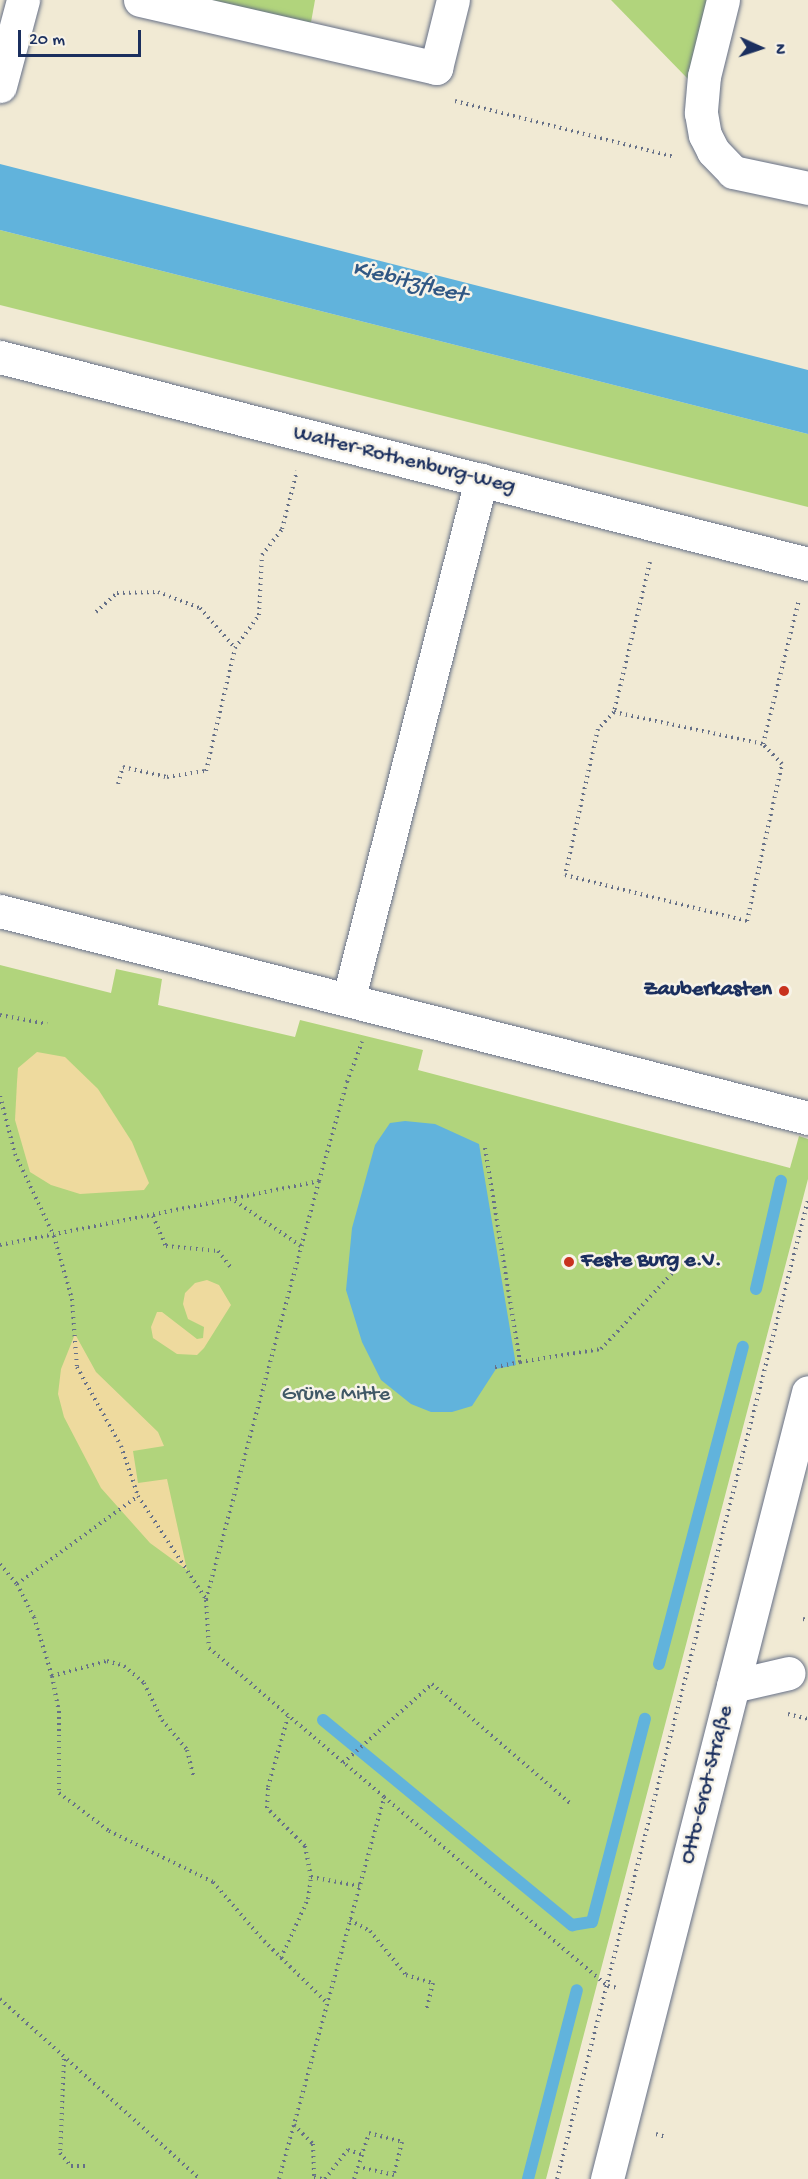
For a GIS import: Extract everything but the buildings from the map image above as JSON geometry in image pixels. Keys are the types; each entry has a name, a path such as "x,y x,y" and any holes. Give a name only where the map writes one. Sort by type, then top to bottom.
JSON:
{"street":[{"path":"0,86 23,0"},
{"path":"140,0 436,68 453,0"},
{"path":"723,0 704,76 701,113 713,151 733,172 808,189"},
{"name":"Walter-Rothenburg-Weg","path":"0,357 808,564"},
{"path":"349,997 481,480"},
{"path":"0,911 349,997 808,1118"},
{"name":"Otto-Grot-Straße","path":"615,2177 654,1997 808,1392"},
{"path":"733,1686 789,1673"}],"path":[{"path":"436,68 454,100 733,172"},
{"path":"118,784 123,767 166,777 206,771 235,648 259,615 262,555 282,529 306,436"},
{"path":"614,712 763,744 782,764 747,921 565,875 598,729 614,712 658,526"},
{"path":"96,612 117,593 158,592 200,608 235,648"},
{"path":"763,744 800,598"},
{"path":"349,997 364,1035 319,1181 206,1600 209,1647 288,1717 608,1986 654,1997"},
{"path":"0,1015 48,1024"},
{"path":"0,1096 15,1154 54,1236 72,1299 77,1367 121,1446 138,1496 206,1600"},
{"path":"485,1148 520,1362"},
{"path":"0,1245 234,1200 319,1181"},
{"path":"234,1200 301,1246"},
{"path":"557,2179 808,1200"},
{"path":"153,1216 166,1246 218,1251 232,1269"},
{"path":"492,1368 601,1349 679,1266"},
{"path":"129,1468 135,1467"},
{"path":"17,1584 138,1496"},
{"path":"0,1564 17,1584 34,1617 52,1676 59,1711 59,1793 109,1831 213,1882 280,1958 327,2003"},
{"path":"52,1676 106,1661 124,1666 144,1683 162,1720 187,1750 194,1778"},
{"path":"343,1763 432,1684 571,1804"},
{"path":"779,1712 808,1719"},
{"path":"280,1958 308,1899 311,1877 305,1846 267,1808 268,1786 288,1717"},
{"path":"274,2179 280,2177 384,1797"},
{"path":"311,1877 359,1886"},
{"path":"350,1920 370,1931 406,1976 433,1983 426,2011"},
{"path":"0,2000 200,2179"},
{"path":"64,2058 60,2153 71,2166 86,2166"},
{"path":"294,2126 313,2144 314,2177 323,2179 348,2150 363,2155"},
{"path":"354,2179 360,2167 369,2133 402,2142 394,2177 360,2167"}],"green space":[{"path":"182,0 315,0 308,39"},
{"path":"611,0 708,0 688,79"},
{"path":"0,230 808,434 808,507 0,305"},
{"name":"Grüne Mitte","path":"0,965 111,993 116,969 162,979 158,1005 295,1037 300,1020 423,1050 418,1070 790,1168 799,1136 808,1139 808,1179 546,2179 0,2179"}],"sand":[{"path":"37,1052 65,1057 98,1089 132,1142 149,1183 144,1190 80,1194 51,1185 30,1172 15,1120 17,1082 18,1068"},
{"path":"207,1280 219,1285 231,1305 204,1348 197,1355 177,1354 153,1338 151,1327 157,1312 162,1312 197,1339 203,1338 204,1327 188,1319 183,1304 185,1293 195,1283"},
{"path":"75,1334 96,1372 158,1432 164,1446 133,1451 138,1483 167,1479 187,1570 150,1543 101,1488 64,1417 58,1394 61,1369"}],"water":[{"name":"Kiebitzfleet","path":"0,164 808,370 808,434 0,230"},
{"path":"405,1121 435,1124 479,1144 516,1365 496,1369 472,1406 452,1412 431,1412 411,1404 381,1380 362,1342 346,1290 352,1228 375,1145 390,1123"}],"waterway":[{"path":"756,1289 781,1181"},
{"path":"659,1664 743,1347"},
{"path":"323,1720 572,1925 592,1922 645,1719"},
{"path":"528,2179 577,1990"}],"place":[{"name":"Zauberkasten","path":"784,991"},
{"name":"Feste Burg e.V.","path":"569,1262"}]}
